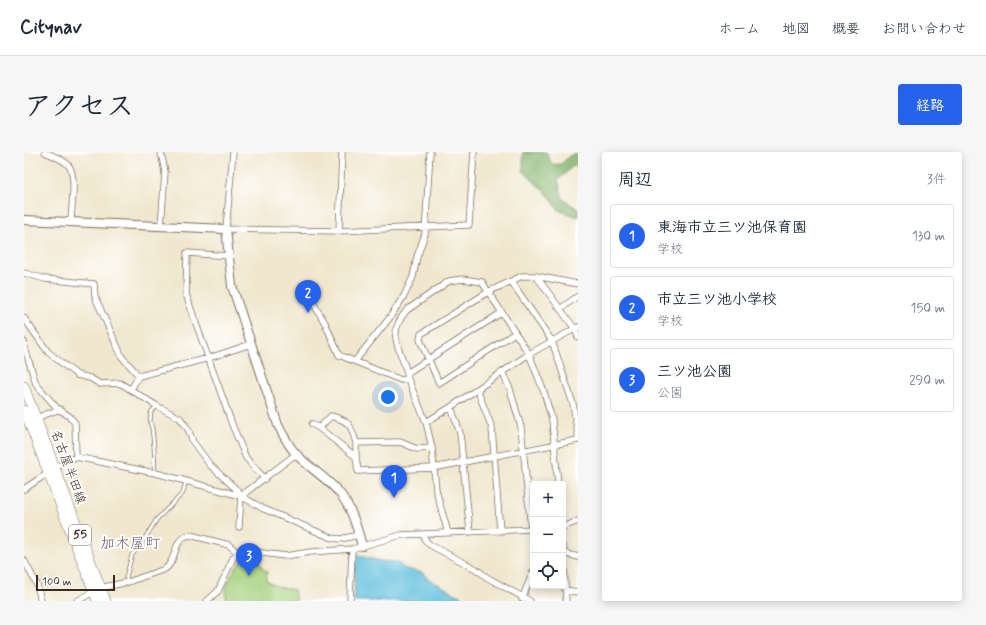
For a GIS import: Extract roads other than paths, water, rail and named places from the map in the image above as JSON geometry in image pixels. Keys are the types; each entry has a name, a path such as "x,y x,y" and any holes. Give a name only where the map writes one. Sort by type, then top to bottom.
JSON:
{"main road":[{"name":"名古屋半田線","path":"24,386 28,417 51,471 97,589 106,601"},
{"name":"名古屋半田線","path":"97,589 97,601"}],"street":[{"path":"45,152 66,162 70,167 73,176 71,222"},
{"path":"161,152 165,172 161,227"},
{"path":"234,152 226,229 232,286 278,425 296,454 331,484 342,496 352,512 362,546"},
{"path":"339,230 342,152"},
{"path":"356,361 388,320 404,296 413,277 417,258 425,234 424,227 430,152"},
{"path":"24,220 226,229 339,230 469,225 474,152"},
{"path":"229,256 186,253 186,294 246,458 265,479"},
{"path":"24,273 45,279 94,284 95,297 122,357 139,376"},
{"path":"515,333 439,383 420,340 421,334 488,292 522,276 536,276 576,284 578,290"},
{"path":"536,276 576,328 578,337"},
{"path":"448,533 436,490 432,448 426,422 396,341 397,327 403,315 445,284 454,280 463,279 482,282 529,354 544,392 552,420 558,481"},
{"path":"511,281 552,341 573,404 578,435"},
{"path":"309,296 339,355 401,380 428,360 502,312"},
{"path":"560,309 578,296"},
{"path":"24,318 48,352 77,375 90,378 100,384 120,383 157,406 180,418 188,429 193,442 206,460 238,491 241,496 239,527"},
{"path":"426,422 451,407 529,354 576,328"},
{"path":"24,342 36,384 76,423 76,457"},
{"path":"131,389 139,376 209,358 251,344"},
{"path":"502,372 510,389 521,427 531,517"},
{"path":"477,389 492,428 500,531"},
{"path":"451,407 460,433 470,532"},
{"path":"28,417 60,409"},
{"path":"319,428 331,416 343,419 351,427 356,443 358,471 434,468 578,440"},
{"path":"312,424 356,457"},
{"path":"356,443 400,442 417,449 432,448"},
{"path":"241,496 296,454"},
{"path":"24,489 66,460 76,457 155,473 241,496 269,511 332,538 340,540 359,535"},
{"path":"566,526 578,521"},
{"path":"207,601 218,591 233,558 238,553 255,552 285,556 311,552 352,549 401,535 530,529"},
{"path":"423,534 425,540 430,545 476,569 522,599 530,601"},
{"path":"77,601 97,589 128,582 168,568 180,540 188,535 229,545 238,553"},
{"path":"350,601 352,549"},
{"path":"566,554 577,556"},
{"path":"24,560 37,584 41,601"},
{"path":"522,599 530,579"},
{"path":"566,601 565,590 578,592"}],"lane":[{"path":"155,473 152,428 150,422 151,412 157,406"},
{"path":"128,582 126,577 132,555 157,519 183,493 186,481"}],"water":[{"path":"355,555 381,561 398,562 403,568 423,573 427,578 469,601 354,601"}],"place":[{"name":"市立三ツ池小学校","path":"308,313"},
{"name":"東海市立三ツ池保育園","path":"394,498"},
{"name":"三ツ池公園","path":"249,576"}],"district":[{"name":"加木屋町","path":"130,544"}]}
